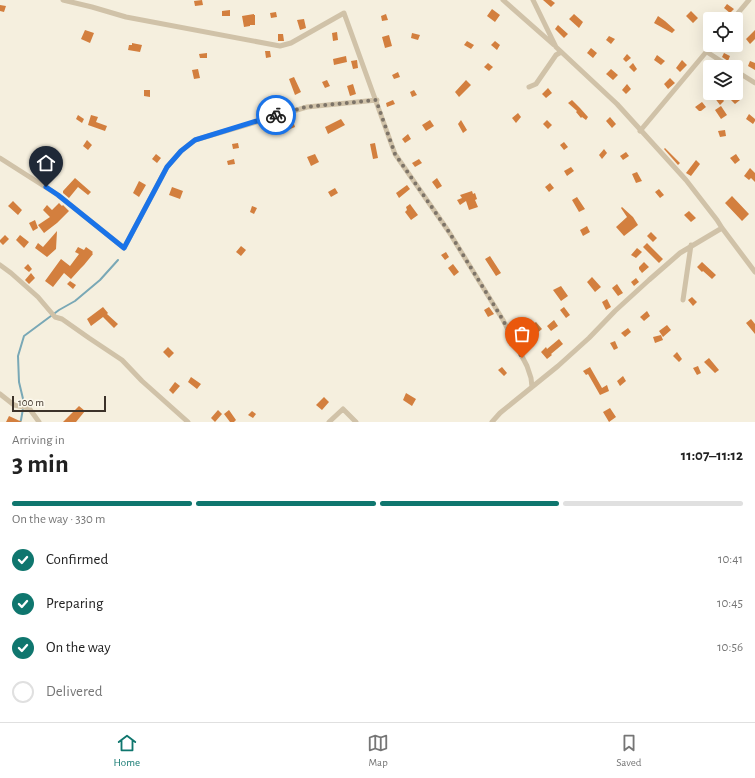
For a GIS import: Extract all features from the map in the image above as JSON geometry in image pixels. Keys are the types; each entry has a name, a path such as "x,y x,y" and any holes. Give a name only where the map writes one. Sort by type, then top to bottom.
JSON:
{"street":[{"path":"63,0 126,17 280,46 291,43 344,14 395,154 449,232 503,320 527,366 532,387"},
{"path":"503,0 617,104 686,180 755,272"},
{"path":"533,0 556,47"},
{"path":"739,12 749,0"},
{"path":"529,87 536,84 556,55 561,52"},
{"path":"640,131 706,52 719,60"},
{"path":"743,75 755,83"},
{"path":"0,158 58,195 124,248 167,167 181,151 195,140 306,107 376,100"},
{"path":"492,422 500,413 558,366 589,338 615,311 664,266 680,253 722,228"},
{"path":"683,300 692,246"},
{"path":"0,265 38,297 55,317 62,319 122,360 142,381 188,422"},
{"path":"0,394 14,405 29,408 40,422"},
{"path":"329,422 343,409 356,422"}],"building":[{"path":"202,0 203,5 195,6 194,1"},
{"path":"543,0 551,0 555,3 551,7"},
{"path":"727,4 734,9 729,12 724,8"},
{"path":"0,5 6,6 4,12 0,11"},
{"path":"492,9 500,15 495,22 487,16"},
{"path":"230,10 230,16 222,16 222,11"},
{"path":"691,11 698,18 693,23 686,16"},
{"path":"276,12 277,17 271,18 270,13"},
{"path":"254,14 255,25 244,27 242,16"},
{"path":"386,14 388,20 382,21 381,16"},
{"path":"574,14 583,22 579,28 569,19"},
{"path":"658,16 675,30 672,33 654,23"},
{"path":"304,19 306,28 300,30 297,20"},
{"path":"558,25 568,34 564,38 555,29"},
{"path":"85,30 94,33 90,43 81,39"},
{"path":"755,30 755,39 750,44 746,39"},
{"path":"337,32 338,40 333,41 332,33"},
{"path":"412,33 420,35 418,40 411,38"},
{"path":"278,34 283,34 284,41 278,41"},
{"path":"389,35 392,46 385,48 382,37"},
{"path":"609,36 615,39 611,44 606,40"},
{"path":"467,41 474,45 471,49 464,45"},
{"path":"495,41 500,45 497,50 491,45"},
{"path":"132,43 142,45 140,52 128,50 129,45 132,45"},
{"path":"591,48 597,53 593,58 587,53"},
{"path":"265,51 270,51 271,57 266,58"},
{"path":"207,53 207,58 200,58 199,54"},
{"path":"724,53 730,56 728,60 722,57"},
{"path":"627,54 631,58 626,62 623,59"},
{"path":"657,55 665,61 661,65 654,60"},
{"path":"346,56 347,62 334,65 333,59"},
{"path":"357,60 358,68 353,69 351,61"},
{"path":"682,60 687,65 680,72 676,68"},
{"path":"750,61 755,63 755,70 748,66"},
{"path":"488,63 493,67 489,71 484,67"},
{"path":"633,63 637,69 634,72 629,67"},
{"path":"198,69 200,78 194,79 192,70"},
{"path":"611,69 618,75 613,80 606,74"},
{"path":"398,72 400,77 394,79 392,75"},
{"path":"294,77 301,92 295,95 289,79"},
{"path":"670,78 675,83 668,89 664,84"},
{"path":"327,80 330,86 325,88 322,82"},
{"path":"466,80 471,85 459,97 455,92"},
{"path":"353,84 356,94 350,96 347,86"},
{"path":"627,84 631,89 626,94 622,90"},
{"path":"548,88 552,93 546,98 542,94"},
{"path":"144,90 150,90 150,97 144,96"},
{"path":"414,90 417,95 412,97 410,92"},
{"path":"393,100 395,104 387,107 386,103"},
{"path":"572,100 588,117 586,120 582,117 581,118 576,112 577,111 568,103"},
{"path":"716,100 724,101 720,105"},
{"path":"731,100 740,100 735,104"},
{"path":"702,102 706,107 699,111 695,107"},
{"path":"721,106 727,115 721,119 715,110"},
{"path":"518,113 521,117 516,123 512,118"},
{"path":"749,114 755,119 753,124 746,119"},
{"path":"78,115 84,119 82,123 76,119"},
{"path":"91,115 98,117 96,122 107,126 105,131 88,125"},
{"path":"610,117 616,124 612,128 606,121"},
{"path":"341,119 345,125 328,134 325,127"},
{"path":"430,120 434,126 426,131 422,125"},
{"path":"461,120 467,130 463,133 458,124"},
{"path":"547,120 552,125 548,129 543,124"},
{"path":"293,121 295,127 290,129 287,123"},
{"path":"725,130 726,136 720,137 718,131"},
{"path":"408,134 411,139 405,143 402,139"},
{"path":"87,140 92,145 88,150 83,146"},
{"path":"564,142 568,147 564,150 560,145"},
{"path":"238,143 239,148 233,149 232,144"},
{"path":"375,143 378,158 373,159 370,144"},
{"path":"665,148 680,163 678,165 664,149"},
{"path":"604,149 607,153 602,159 599,155"},
{"path":"626,152 629,156 623,160 620,156"},
{"path":"156,154 161,158 157,163 152,159"},
{"path":"315,154 319,162 311,166 307,157"},
{"path":"736,154 740,160 735,164 730,158"},
{"path":"234,159 235,164 228,165 227,161"},
{"path":"419,159 422,163 415,167 412,163"},
{"path":"59,160 63,164 59,169 55,165"},
{"path":"696,160 700,164 691,176 686,173"},
{"path":"571,167 574,171 567,176 564,171"},
{"path":"750,168 755,173 755,182 751,178 749,180 744,176"},
{"path":"637,172 642,181 636,183 632,174"},
{"path":"75,178 91,192 88,195 78,187 69,198 63,193 63,191"},
{"path":"437,178 442,186 437,189 432,182"},
{"path":"139,181 146,185 139,197 133,193"},
{"path":"550,183 554,188 549,192 545,187"},
{"path":"407,185 410,189 399,198 396,193"},
{"path":"172,187 183,191 180,199 169,195"},
{"path":"335,188 338,193 331,197 328,192"},
{"path":"659,189 664,195 660,198 655,192"},
{"path":"472,191 473,194 475,193 477,199 475,200 478,207 469,210 466,201 460,205 457,200 462,198 460,195"},
{"path":"732,196 749,214 742,221 725,203"},
{"path":"577,197 585,209 579,212 572,200"},
{"path":"13,201 22,210 18,215 8,206"},
{"path":"59,203 69,211 44,233 38,225 50,217 43,210 47,205 52,210"},
{"path":"410,204 418,215 411,220 405,212 407,210 406,207"},
{"path":"252,206 257,208 254,214 250,212"},
{"path":"622,207 633,217 638,225 624,236 616,227 627,217 621,208"},
{"path":"689,211 696,218 691,222 684,215"},
{"path":"35,220 38,228 33,231 29,223"},
{"path":"587,226 590,232 583,236 580,230"},
{"path":"57,231 56,249 47,257 35,248 38,243 43,247"},
{"path":"651,232 657,238 653,242 647,236"},
{"path":"5,235 9,239 3,245 0,240"},
{"path":"20,235 29,242 24,248 16,240"},
{"path":"647,243 663,259 659,263 643,247"},
{"path":"241,246 246,250 241,256 236,252"},
{"path":"78,247 84,250 86,247 93,252 93,254 71,279 64,273 53,287 45,281 61,259 70,266 79,254 75,252"},
{"path":"637,248 642,252 636,258 631,255"},
{"path":"446,252 449,257 445,260 441,255"},
{"path":"490,256 501,273 496,276 485,259"},
{"path":"644,262 649,267 642,273 639,267"},
{"path":"702,262 716,275 712,279 697,267"},
{"path":"28,264 32,269 29,272 24,268"},
{"path":"453,264 459,272 454,276 448,268"},
{"path":"31,273 35,278 29,284 25,280"},
{"path":"592,277 601,287 595,292 587,282"},
{"path":"636,278 639,282 634,286 631,282"},
{"path":"70,281 76,285 73,289 67,284"},
{"path":"617,284 623,293 618,296 612,288"},
{"path":"561,286 568,296 561,301 553,290"},
{"path":"692,297 697,302 693,306 688,300"},
{"path":"607,299 611,307 606,310 602,302"},
{"path":"103,307 108,313 107,314 118,324 114,328 103,317 91,326 87,319"},
{"path":"489,307 494,314 488,317 484,310"},
{"path":"564,307 570,315 566,318 560,310"},
{"path":"647,311 650,316 644,321 640,317"},
{"path":"751,319 755,324 755,334 746,323"},
{"path":"518,320 527,331 523,335 514,324"},
{"path":"554,320 558,326 551,331 547,326"},
{"path":"536,322 542,329 536,334 530,326"},
{"path":"667,325 671,330 663,337 659,331"},
{"path":"628,328 631,332 625,337 621,333"},
{"path":"661,335 663,340 655,343 653,337"},
{"path":"559,339 563,344 547,359 541,352"},
{"path":"615,341 618,348 614,350 610,343"},
{"path":"168,347 174,353 169,358 163,352"},
{"path":"677,352 682,359 679,362 673,356"},
{"path":"709,358 719,370 715,373 704,362"},
{"path":"698,366 701,373 697,375 693,368"},
{"path":"502,367 507,373 504,376 498,370"},
{"path":"590,367 602,388 607,385 609,391 600,395 588,374 586,375 583,371"},
{"path":"623,376 626,381 620,386 617,381"},
{"path":"191,377 201,384 197,389 188,382"},
{"path":"175,382 180,386 173,394 169,390"},
{"path":"406,393 416,399 412,406 403,400"},
{"path":"324,397 329,402 322,410 316,405"},
{"path":"79,406 85,411 76,422 63,422"},
{"path":"610,408 616,417 609,422 603,412"},
{"path":"218,410 222,414 215,422 211,418"},
{"path":"229,410 236,420 234,422 230,422 224,414"},
{"path":"252,411 256,414 253,418 248,415"},
{"path":"9,416 22,422 6,422"}],"waterway":[{"path":"20,422 24,403 19,382 18,356 24,336 59,310 75,301 100,280 118,260"}],"way so far":[{"path":"276,115 306,107 376,100 395,154 449,232 503,320 522,358"}],"route":[{"path":"46,187 124,248 167,167 181,151 195,140 276,115"}]}
